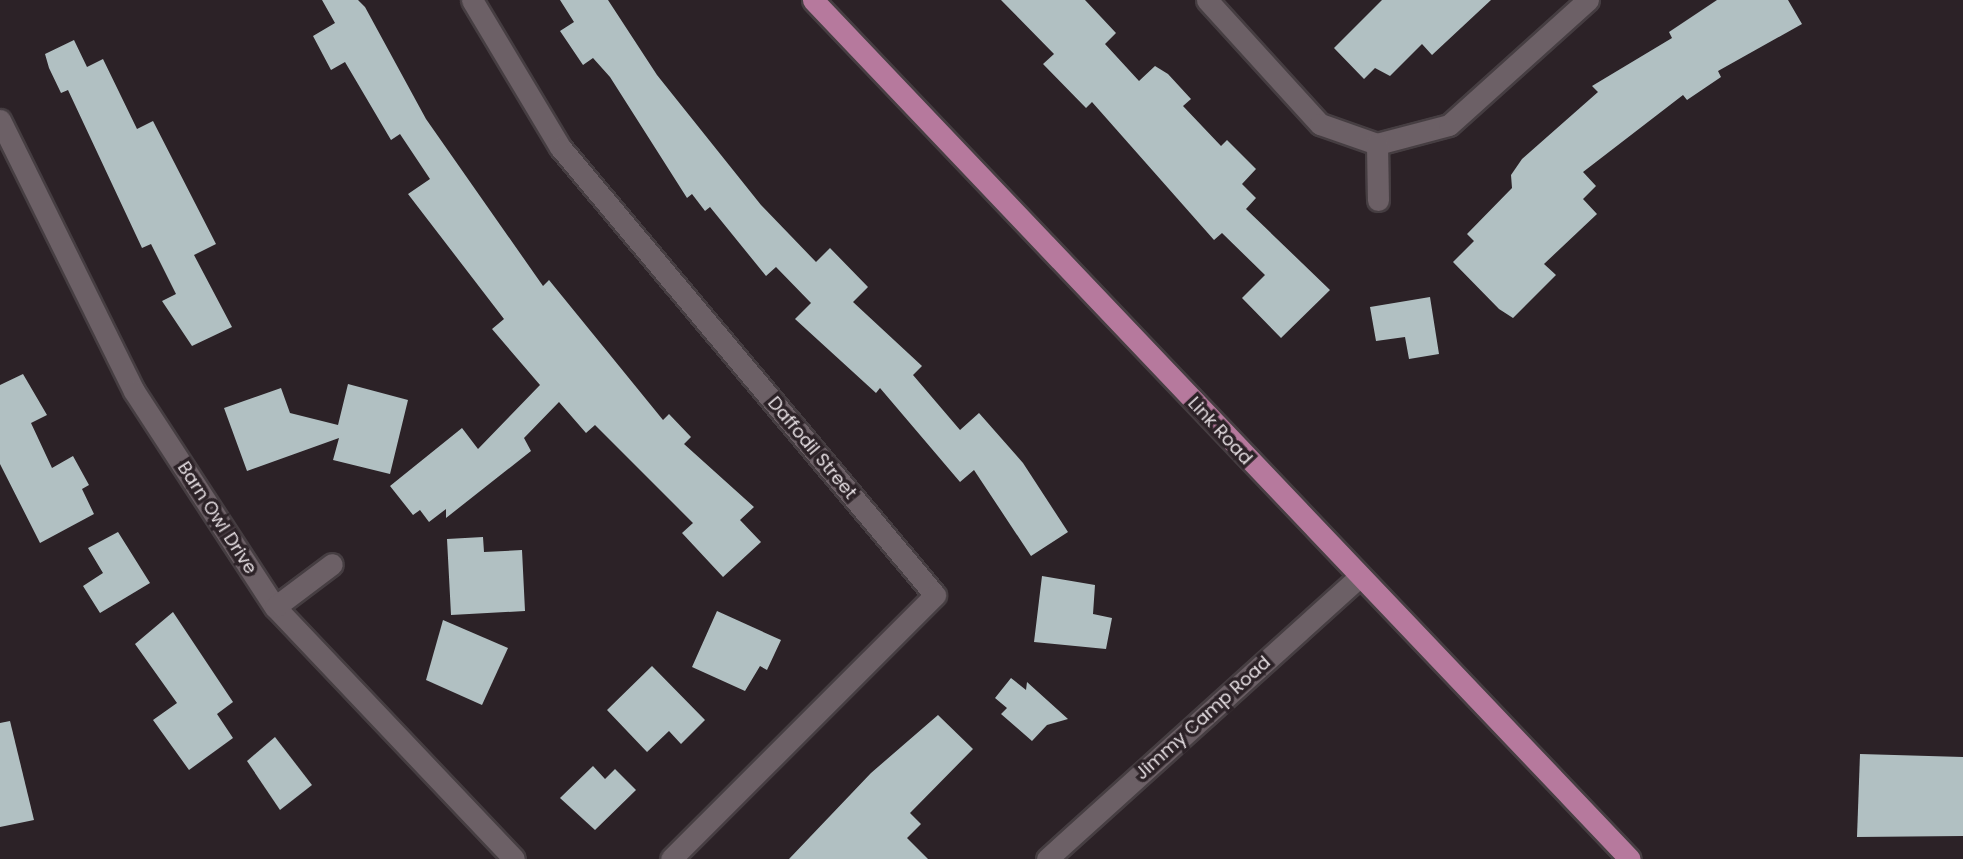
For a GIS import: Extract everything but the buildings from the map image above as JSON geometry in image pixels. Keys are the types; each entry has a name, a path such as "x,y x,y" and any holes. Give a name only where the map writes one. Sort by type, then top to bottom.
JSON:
{"main road":[{"name":"Link Road","path":"813,0 1630,859"}],"street":[{"name":"Daffodil Street","path":"472,0 559,147 935,595 671,859"},
{"path":"1207,0 1320,124 1377,144 1449,125 1588,0"},
{"name":"Barn Owl Drive","path":"0,120 134,391 275,607 514,859"},
{"path":"1377,144 1378,200"},
{"path":"275,607 332,564"},
{"name":"Jimmy Camp Road","path":"1047,859 1359,577"}]}
